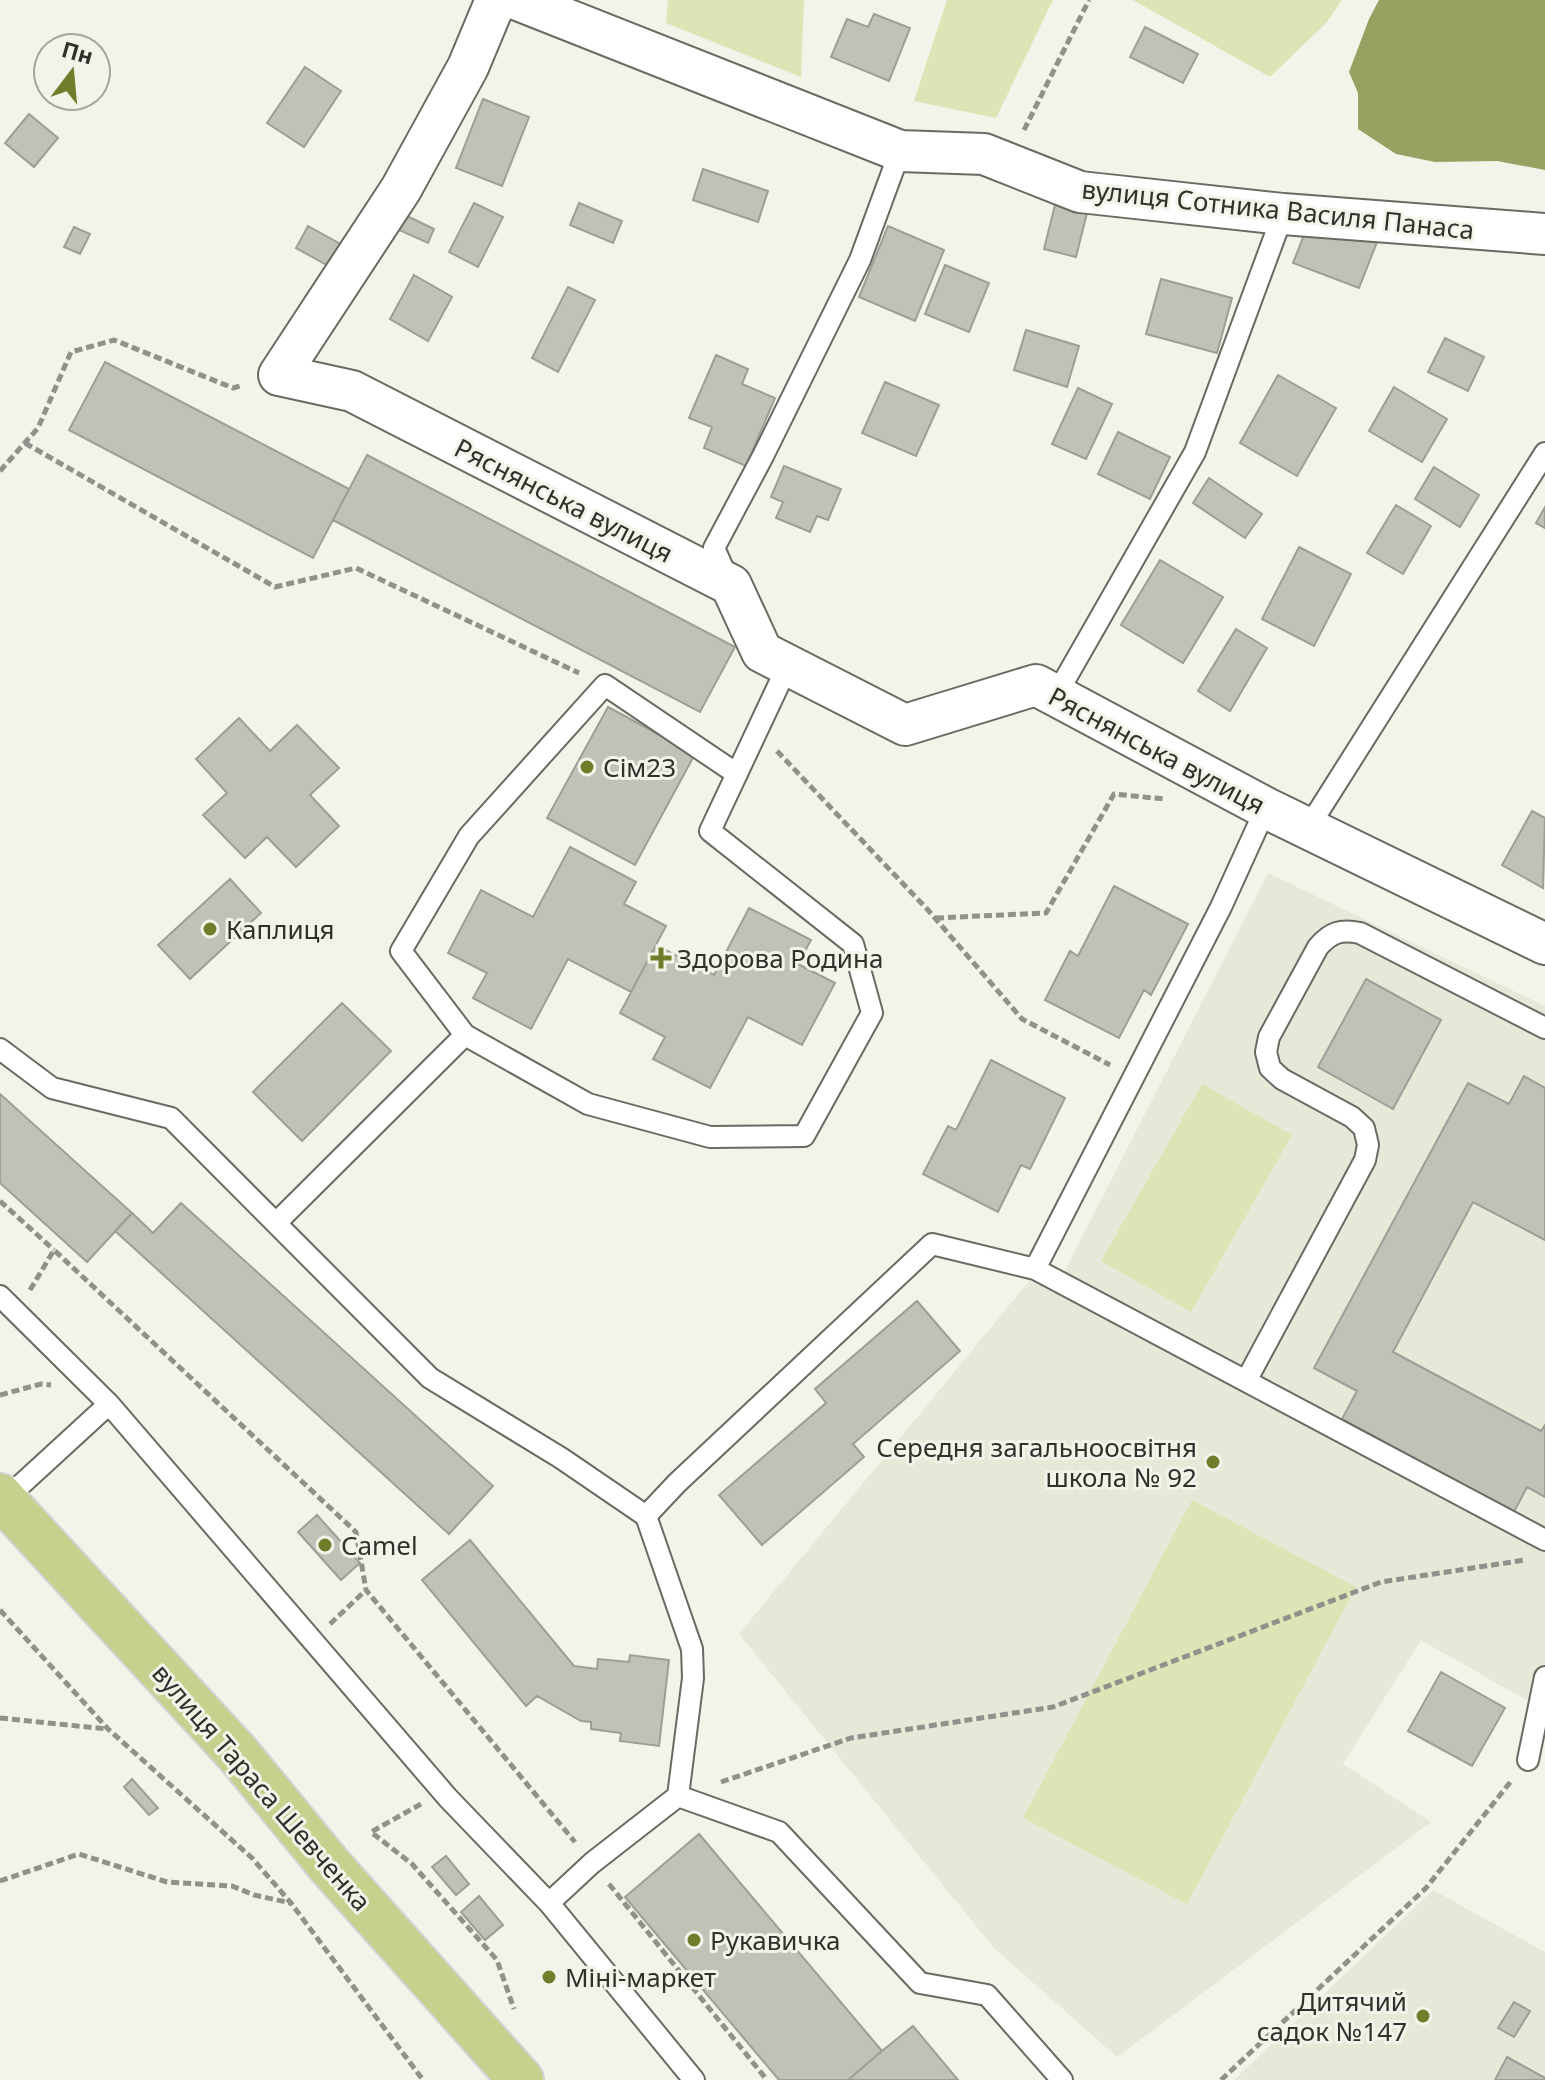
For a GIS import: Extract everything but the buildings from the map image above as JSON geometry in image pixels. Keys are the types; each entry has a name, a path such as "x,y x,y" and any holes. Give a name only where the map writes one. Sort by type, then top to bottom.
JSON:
{"main road":[{"name":"вулиця Тараса Шевченка","path":"1,1500 238,1754 330,1866 521,2080"}],"street":[{"path":"279,375 401,189 468,67 496,0"},
{"name":"вулиця Сотника Василя Панаса","path":"518,0 900,151 984,154 1080,192 1283,214 1545,234"},
{"name":"Ряснянська вулиця","path":"279,375 352,391 731,585 762,652 905,725 1036,685 1266,808 1545,944"}],"lane":[{"path":"731,585 714,548 860,260 900,151"},
{"path":"1055,697 1195,452 1283,214"},
{"path":"1308,828 1545,453"},
{"path":"737,774 605,685 469,836 401,951 465,1035 588,1104 710,1137 804,1136 872,1013 853,944 710,831 737,774 757,730 788,665"},
{"path":"1035,1269 1221,907 1266,808"},
{"path":"1246,1381 1365,1160 1368,1145 1364,1128 1352,1117 1282,1079 1270,1068 1266,1052 1269,1037 1318,947 1329,935 1344,930 1360,933 1545,1028"},
{"path":"276,1223 465,1035"},
{"path":"0,1049 52,1088 171,1118 430,1378 561,1458 646,1516 692,1649 693,1678 678,1796 592,1863 549,1903"},
{"path":"646,1516 677,1483 932,1244 1035,1269 1545,1540"},
{"path":"0,1296 109,1404 448,1798 549,1903 694,2080"},
{"path":"1,1500 109,1404"},
{"path":"1528,1760 1545,1677"},
{"path":"678,1796 779,1832 920,1983 987,1995 1062,2080"}],"path":[{"path":"1007,163 1089,0"},
{"path":"0,471 38,428 71,352 114,340 233,388 279,375"},
{"path":"25,443 275,587 356,568 605,685"},
{"path":"757,730 935,918 1022,1019 1133,1077"},
{"path":"935,918 1046,913 1114,794 1175,800"},
{"path":"0,1201 356,1532 366,1590 767,2080"},
{"path":"16,1314 54,1250"},
{"path":"0,1395 41,1384 60,1386"},
{"path":"678,1796 851,1738 1053,1707 1381,1582 1530,1559"},
{"path":"0,1610 108,1729 252,1858 291,1903 423,2080"},
{"path":"0,1718 108,1729"},
{"path":"1221,2080 1426,1888 1528,1760"},
{"path":"448,1798 421,1804 371,1832 412,1864 497,1960 516,2016"},
{"path":"0,1881 79,1854 167,1882 232,1886 254,1895 291,1903"}],"shaded area":[{"path":"668,0 804,0 801,77 666,23"},
{"path":"947,0 1053,0 996,118 914,101"},
{"path":"1133,0 1342,0 1326,23 1270,77"},
{"path":"1379,0 1545,0 1545,170 1497,161 1435,162 1396,154 1358,129 1358,93 1349,72"},
{"name":"Середня загальноосвітня школа № 92","path":"1268,873 1545,1006 1545,1688 1526,1700 1421,1640 1343,1764 1431,1822 1117,2057 994,1948 739,1634 1029,1281 1055,1290"},
{"path":"1202,1084 1292,1135 1191,1312 1101,1261"},
{"path":"1192,1500 1356,1587 1187,1904 1023,1818"},
{"name":"Дитячий садок №147","path":"1433,1890 1545,1952 1545,2080 1234,2080"}],"place":[{"name":"Сім23","path":"587,767"},
{"name":"Каплиця","path":"210,929"},
{"name":"Здорова Родина","path":"661,958"},
{"name":"Середня загальноосвітня школа № 92","path":"1213,1462"},
{"name":"Camel","path":"325,1545"},
{"name":"Рукавичка","path":"694,1940"},
{"name":"Міні-маркет","path":"549,1977"},
{"name":"Дитячий садок №147","path":"1423,2016"}]}
